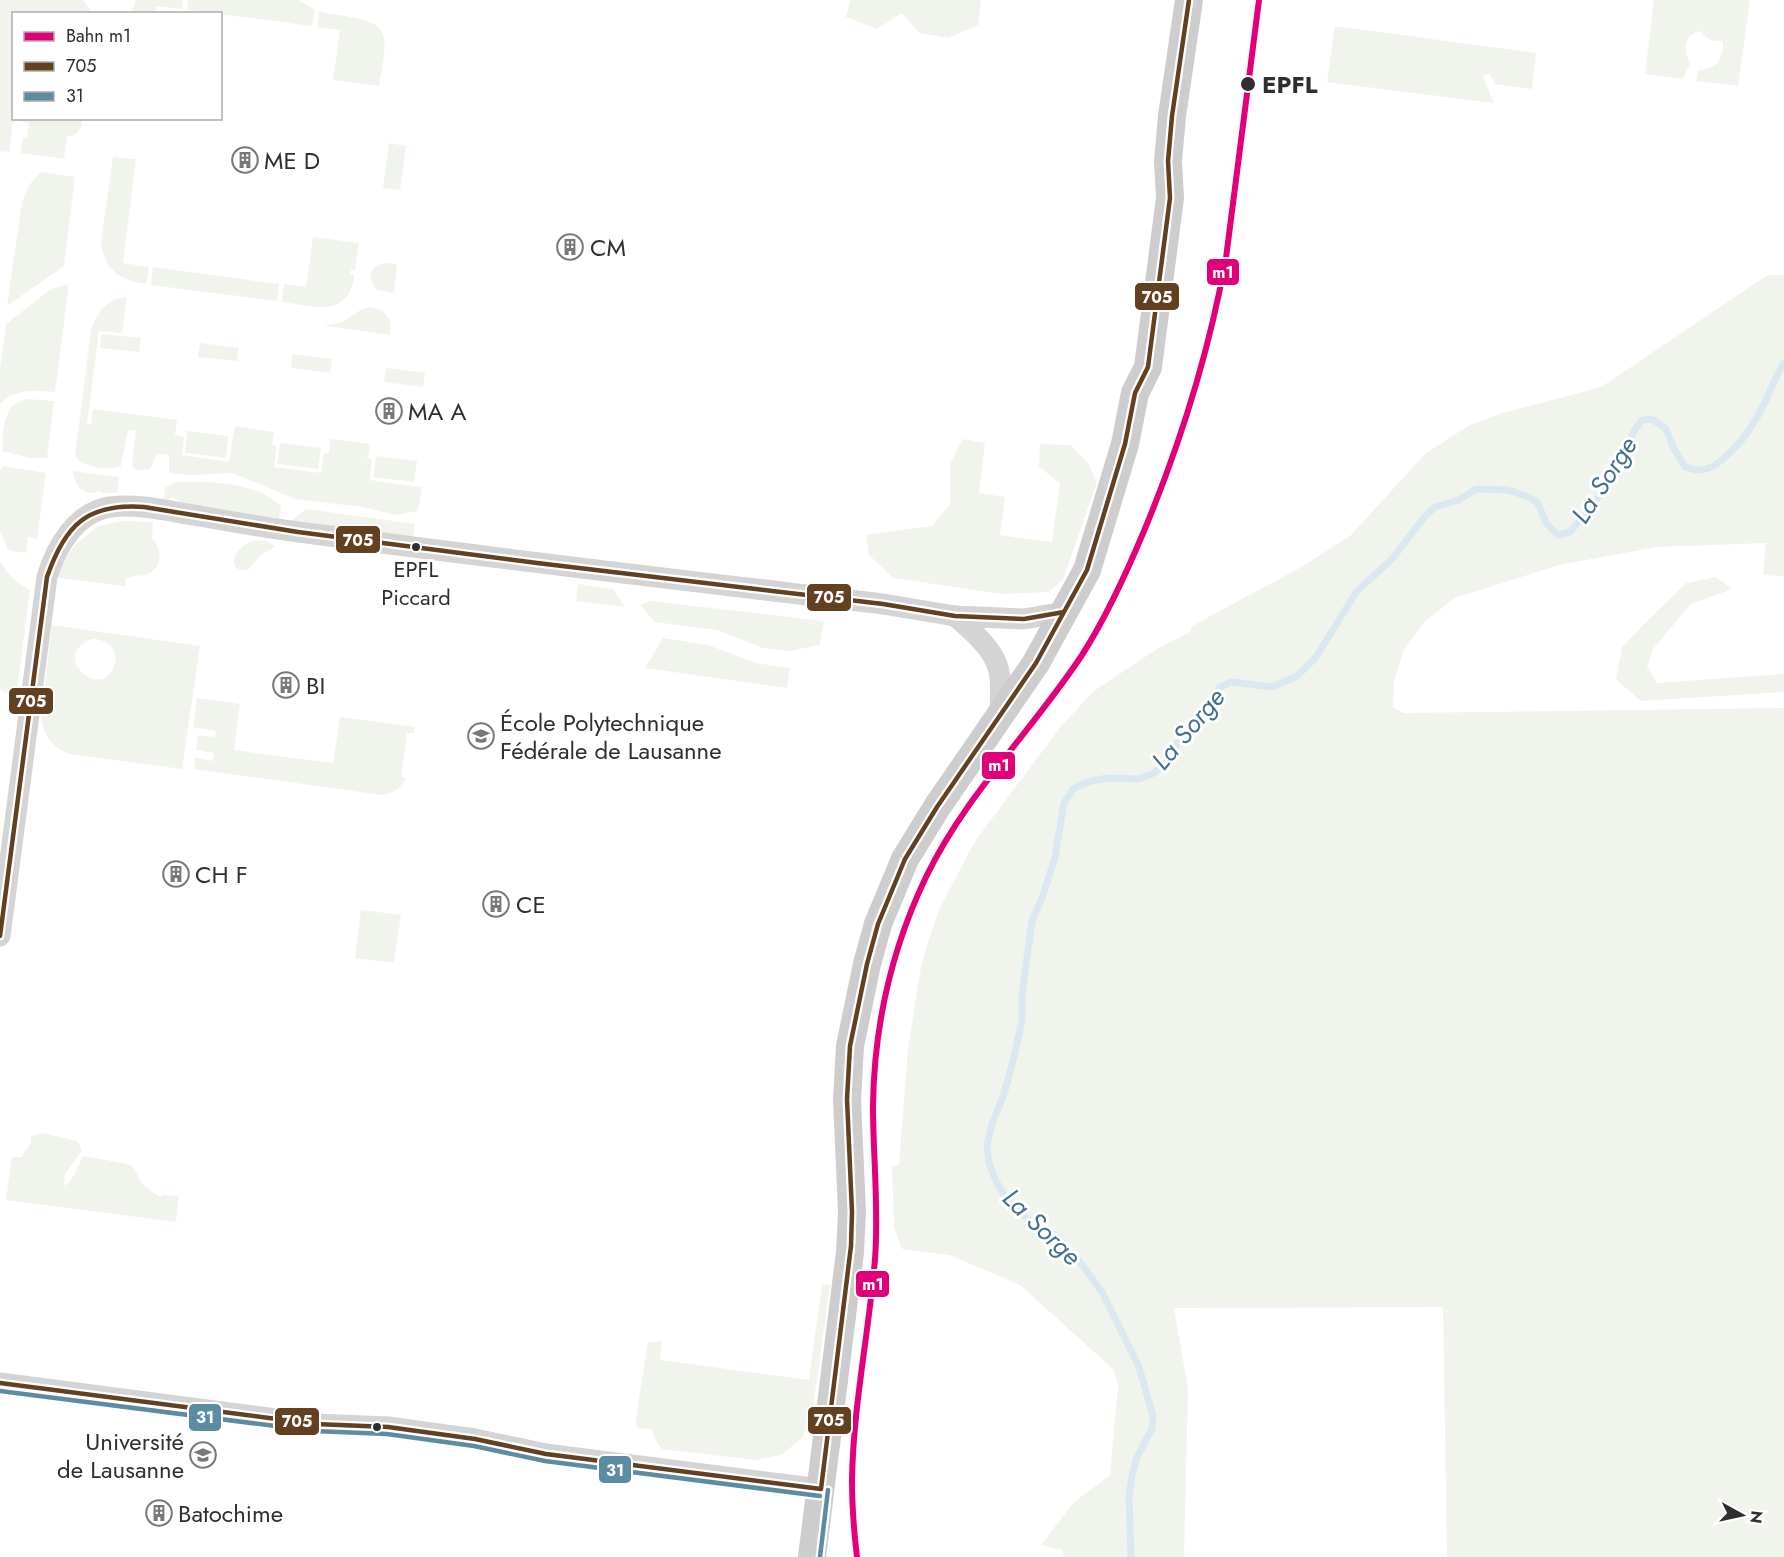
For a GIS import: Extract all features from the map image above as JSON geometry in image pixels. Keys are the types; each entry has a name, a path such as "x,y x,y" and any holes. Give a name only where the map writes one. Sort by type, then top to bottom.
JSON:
{"street":[{"path":"812,1557 850,1252 852,1212 847,1098 850,1046 865,972 878,924 904,859 1036,663 1087,570 1125,444 1135,393 1132,358 1151,206 1168,160 1189,0"},
{"path":"0,936 47,577 52,561 73,528 86,517 108,508 149,508 282,530 416,548 871,603 955,616 1024,619 1064,612"},
{"path":"955,616 977,636 996,663 1000,685 1000,715"},
{"path":"0,1383 315,1424 388,1427 475,1439 546,1454 821,1488"}],"shaded area":[{"path":"0,0 83,0 91,12 12,12 13,120 9,152 0,151"},
{"path":"136,0 183,0 182,9 156,6 155,12 131,12"},
{"path":"188,0 298,0 315,10 312,26 222,14 222,12 187,10"},
{"path":"850,0 981,0 978,25 948,38 919,33 902,13 877,29 846,17"},
{"path":"1654,0 1750,0 1738,86 1696,81 1698,70 1710,68 1718,62 1723,47 1723,41 1710,39 1701,31 1690,36 1686,44 1690,64 1683,79 1645,74"},
{"path":"319,11 358,18 375,25 381,31 384,51 379,86 333,80 340,30 317,27"},
{"path":"1335,26 1536,53 1532,89 1495,84 1489,73 1483,77 1494,103 1327,82"},
{"path":"13,120 82,120 78,132 67,136 64,159 21,153 23,137 27,137 29,123"},
{"path":"389,143 406,146 400,190 383,188"},
{"path":"113,157 136,159 123,263 149,267 146,284 128,280 114,272 103,251 101,241"},
{"path":"41,172 75,177 64,266 7,306 22,202 30,184"},
{"path":"313,237 359,243 355,270 351,270 350,274 354,275 351,289 338,304 328,306 317,307 282,302 284,284 306,287"},
{"path":"385,263 397,264 394,293 377,290 371,282 371,274 375,267"},
{"path":"153,267 279,284 277,301 151,285"},
{"path":"1768,275 1784,275 1784,576 1763,575 1766,543 1657,547 1559,565 1455,598 1424,622 1403,652 1394,681 1393,707 1404,713 1784,708 1784,1557 1447,1557 1443,1307 1174,1308 1188,1389 1184,1557 1063,1557 1062,1550 1041,1545 1073,1503 1110,1475 1118,1385 1114,1370 1020,1285 950,1255 902,1249 894,1228 892,1166 899,1165 908,1048 921,967 939,910 976,840 1062,725 1094,691 1157,649 1190,632 1192,626 1305,565 1351,535 1425,454 1468,426 1499,414 1601,387"},
{"path":"69,284 55,392 19,393 0,404 0,369 6,324 51,289"},
{"path":"127,297 122,333 99,331 87,424 91,424 93,409 177,420 175,435 184,437 182,455 229,462 235,426 274,432 272,445 277,446 274,467 321,473 324,453 329,453 330,439 370,444 368,458 349,456 372,459 370,480 422,486 418,511 396,515 362,507 295,499 232,473 191,475 169,473 169,455 157,454 150,469 137,470 132,467 136,430 128,430 121,466 110,468 90,466 79,460 75,456 91,330 96,318 108,303"},
{"path":"370,307 380,310 387,316 391,329 390,335 326,326 343,322 362,309"},
{"path":"101,334 141,338 139,352 100,348"},
{"path":"200,343 239,348 237,361 198,357"},
{"path":"292,354 332,359 330,373 291,368"},
{"path":"386,368 425,373 423,387 384,382"},
{"path":"27,399 54,401 47,458 29,458 3,451 2,441 8,413 14,405"},
{"path":"187,431 228,436 226,458 185,453"},
{"path":"963,439 985,443 979,493 1005,497 1000,535 1052,542 1060,483 1039,467 1040,444 1071,445 1088,463 1097,482 1063,580 1048,592 1002,594 893,578 869,555 866,535 932,526 950,504 950,463"},
{"path":"280,443 321,448 318,469 277,464"},
{"path":"376,456 417,461 414,482 373,477"},
{"path":"2,466 46,473 37,539 28,537 26,553 8,550 0,531 0,471"},
{"path":"73,471 119,477 118,492 103,494 99,491 85,492 78,486"},
{"path":"174,482 216,483 245,487 270,498 281,506 281,513 277,520 275,517 269,519 192,508 172,497 168,500 164,499 165,488"},
{"path":"306,509 415,524 413,538 290,522"},
{"path":"123,521 153,522 152,538 160,556 157,565 150,573 126,579 125,586 58,578 63,562 76,544 98,526"},
{"path":"252,541 268,542 275,547 262,554 248,570 240,570 234,563 234,558 241,548"},
{"path":"0,561 13,578 30,590 16,700 0,689"},
{"path":"1716,577 1732,589 1691,604 1653,649 1647,667 1657,683 1784,674 1784,692 1641,701 1616,680 1622,647 1686,583"},
{"path":"578,584 613,589 625,607 576,601"},
{"path":"650,601 824,621 820,645 789,651 763,648 718,630 655,622 640,605"},
{"path":"52,625 200,646 182,769 69,754 50,740 41,718","holes":["92,639 111,646 115,655 114,666 108,676 99,679 90,678 82,672 76,665 75,655 80,647"]},
{"path":"663,638 708,645 756,663 790,668 787,688 645,668"},
{"path":"197,698 240,704 234,750 333,763 340,717 415,727 414,733 407,733 401,777 406,778 396,790 382,795 194,769 195,758 213,761 214,753 196,750 198,735 215,737 216,731 193,727"},
{"path":"361,910 401,915 394,963 355,958"},
{"path":"43,1133 77,1141 82,1150 65,1174 64,1186 73,1176 83,1156 123,1163 132,1166 143,1185 160,1197 163,1195 179,1196 176,1222 6,1200 12,1157 21,1157 31,1143 31,1136"},
{"path":"822,1284 830,1285 812,1415 802,1438 781,1455 755,1460 662,1449 651,1429 637,1428 636,1418 648,1342 662,1341 660,1360 809,1380"}],"waterway":[{"name":"La Sorge","path":"1131,1557 1129,1496 1132,1475 1137,1457 1152,1429 1153,1416 1139,1367 1102,1292 1083,1266 1059,1238 1021,1214 1004,1195 989,1163 987,1146 1014,1057 1022,1021 1022,994 1032,921 1055,858 1064,803 1073,789 1087,782 1107,778 1139,779 1154,773 1169,760 1178,742 1188,736 1220,687 1231,682 1273,687 1297,676 1316,657 1357,591 1393,558 1425,516 1435,507 1459,500 1476,489 1508,490 1537,502 1547,524 1558,535 1570,532 1614,475 1634,431 1642,420 1652,419 1666,429 1685,467 1697,470 1706,469 1722,459 1744,436 1758,415 1784,363"}],"rail line":[{"name":"m1","path":"857,1557 852,1500 853,1453 875,1259 874,1076 887,989 914,904 942,847 980,790 1082,655 1123,579 1157,498 1182,430 1219,293 1226,258 1259,0"}],"transit line":[{"name":"705","path":"0,1383 315,1424 388,1427 475,1439 546,1454 821,1489 851,1246 852,1212 847,1099 850,1046 867,964 878,924 905,859 937,807 1036,663 1087,570 1125,444 1135,393 1148,367 1170,198 1168,161 1172,116 1189,0"},
{"name":"705","path":"0,936 47,577 54,559 71,531 81,521 107,509 144,507 298,532 883,604 955,616 1024,619 1064,612"},
{"name":"31","path":"0,1391 314,1431 387,1434 474,1446 545,1461 820,1496"},
{"name":"31","path":"820,1557 828,1490"}],"place":[{"name":"EPFL","path":"1248,84"},
{"name":"ME D","path":"245,160"},
{"name":"CM","path":"570,247"},
{"name":"MA A","path":"389,411"},
{"name":"EPFL Piccard","path":"416,547"},
{"name":"BI","path":"286,685"},
{"name":"École Polytechnique Fédérale de Lausanne","path":"481,736"},
{"name":"CH F","path":"176,874"},
{"name":"CE","path":"496,904"},
{"name":"Université de Lausanne","path":"203,1455"},
{"name":"Batochime","path":"159,1513"}]}
